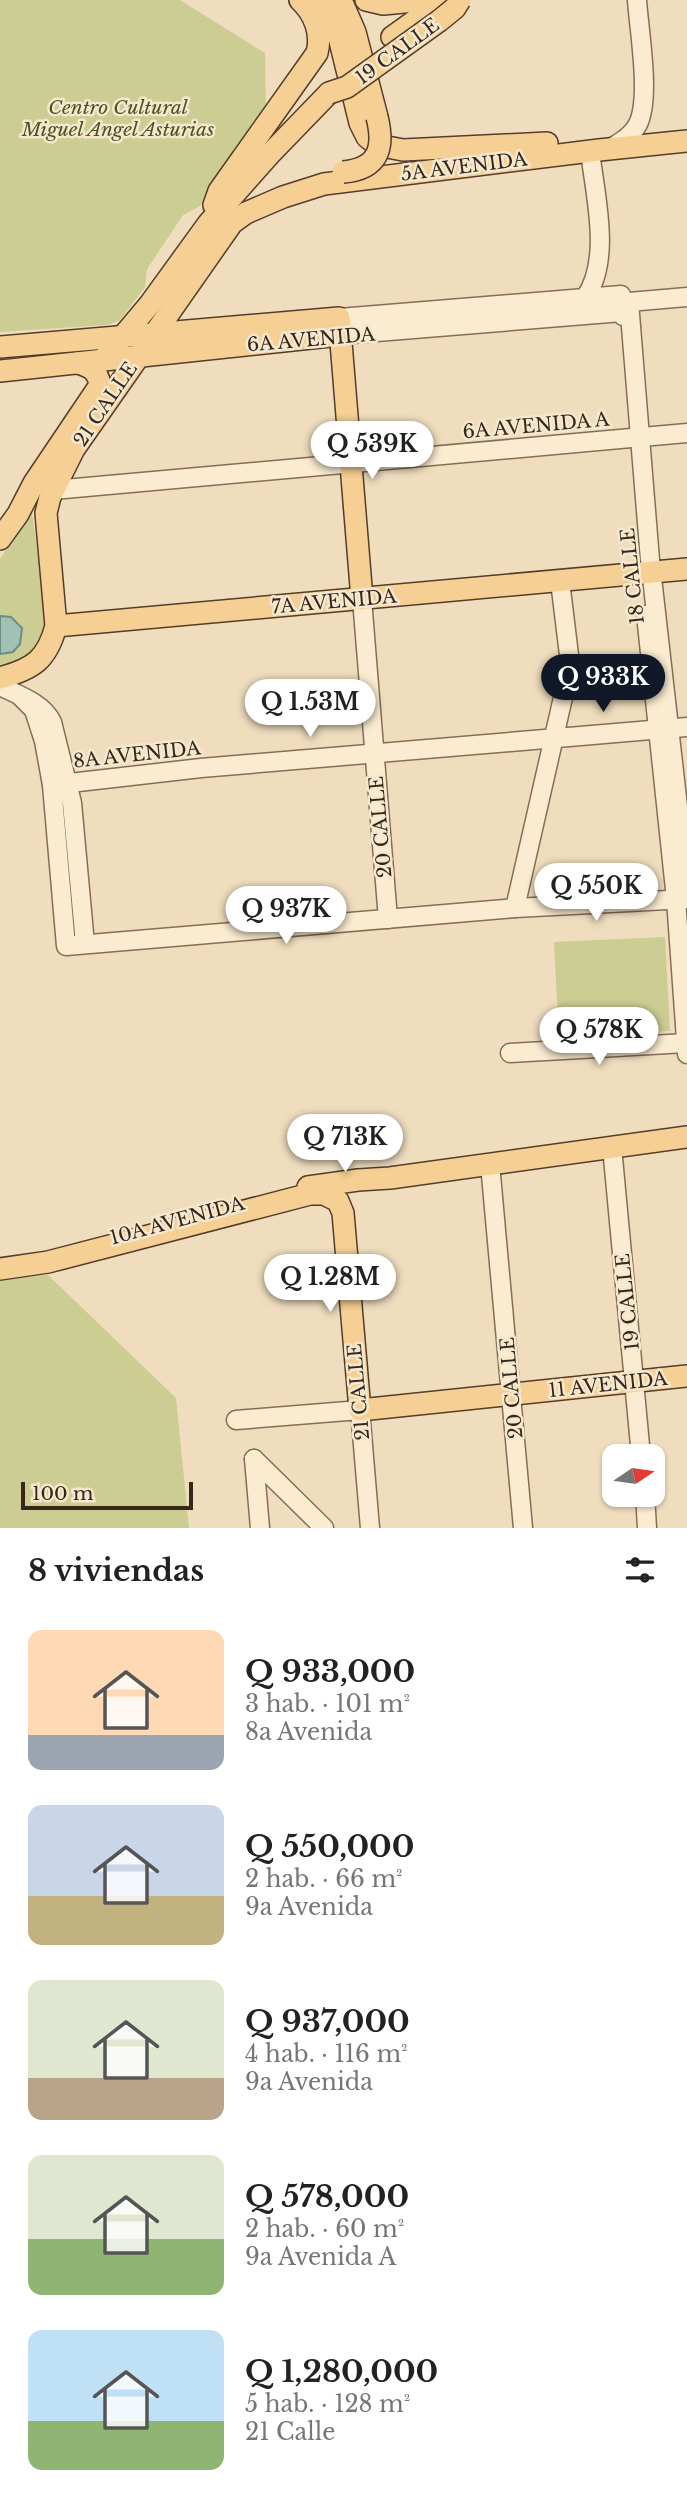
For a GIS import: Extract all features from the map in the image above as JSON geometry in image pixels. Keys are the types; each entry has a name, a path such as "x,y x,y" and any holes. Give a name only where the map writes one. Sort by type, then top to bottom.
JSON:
{"main road":[{"path":"208,223 219,191 317,53 319,44 316,23 300,0"},
{"path":"322,0 336,25 362,128 377,145 403,150 558,143 594,150"},
{"name":"21 CALLE","path":"56,626 46,513 53,490 74,449 225,230 265,195 318,175 367,167 376,155 380,137 377,117 355,32 341,0"},
{"path":"366,0 383,4 425,0"},
{"name":"21 CALLE","path":"103,360 150,304 208,223 328,93 338,77 444,0"},
{"name":"19 CALLE","path":"328,93 347,87 455,8 460,0"},
{"name":"5A AVENIDA","path":"246,213 324,184 687,141"},
{"path":"190,284 189,301 195,315 207,325 217,327"},
{"name":"6A AVENIDA","path":"0,347 217,327 339,326"},
{"name":"6A AVENIDA","path":"0,371 138,356 339,326"},
{"name":"20 CALLE","path":"339,326 362,599"},
{"name":"21 CALLE","path":"0,539 100,385 94,370 78,363"},
{"path":"18,514 48,483 74,449"},
{"name":"7A AVENIDA","path":"56,626 687,569"},
{"path":"2,679 38,661 47,651 56,626"},
{"name":"10A AVENIDA","path":"0,1256 34,1258 275,1195 335,1183 390,1178 687,1137"},
{"path":"343,1213 352,1194 390,1178"},
{"name":"10A AVENIDA","path":"0,1269 48,1262 310,1194 333,1197 340,1203 343,1213"},
{"name":"21 CALLE","path":"343,1213 360,1410"},
{"name":"11 AVENIDA","path":"360,1410 687,1376"}],"street":[{"path":"585,298 594,282 599,262 594,150 626,139 637,127 643,112 644,91 637,0"},
{"name":"6A AVENIDA","path":"339,326 687,297"},
{"name":"6A AVENIDA","path":"339,326 585,298 624,303"},
{"name":"18 CALLE","path":"624,303 648,573 671,728 683,895 687,1048"},
{"name":"6A AVENIDA A","path":"53,490 687,433"},
{"path":"515,908 567,680 569,654 560,581"},
{"name":"20 CALLE","path":"362,599 388,919"},
{"path":"2,679 20,696 48,714 59,784 66,946 683,895"},
{"name":"8A AVENIDA","path":"59,784 374,752 671,728"},
{"path":"59,784 72,803 85,944"},
{"path":"510,1053 687,1048"},
{"name":"19 CALLE","path":"612,1147 641,1444"},
{"name":"20 CALLE","path":"489,1164 523,1528"},
{"name":"11 AVENIDA","path":"236,1420 360,1410"},
{"name":"21 CALLE","path":"360,1410 370,1528"},
{"path":"260,1528 254,1459 324,1528"},
{"path":"646,1507 648,1528"}],"green space":[{"name":"Centro Cultural Miguel Angel Asturias","path":"0,0 180,0 265,53 266,110 200,206 183,215 147,269 145,287 119,321 106,325 0,332"},
{"path":"32,513 47,629 35,655 9,666 0,666 0,559"},
{"path":"665,937 670,1031 559,1037 554,942"},
{"path":"48,1275 176,1398 189,1528 0,1528 0,1279"}],"shaded area":[{"path":"0,616 11,617 22,628 20,644 13,652 0,654"}]}
